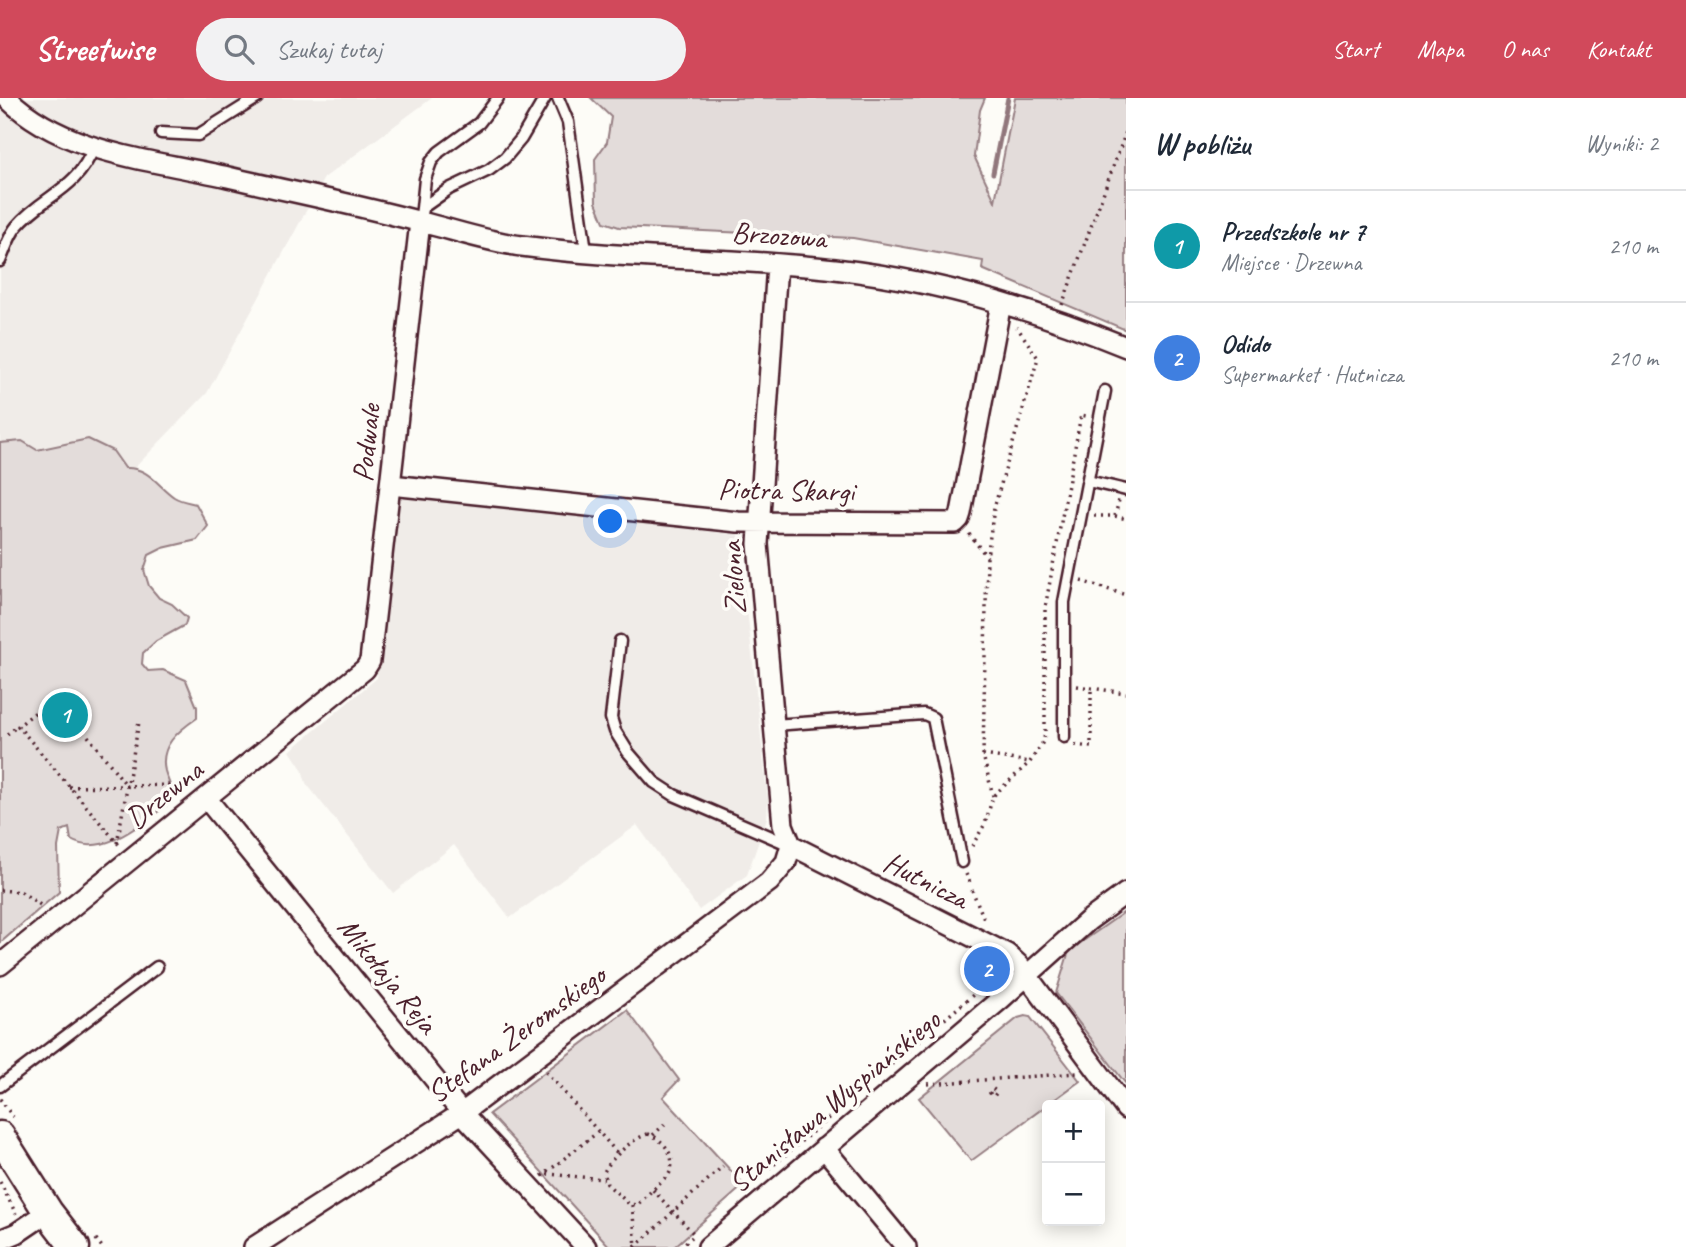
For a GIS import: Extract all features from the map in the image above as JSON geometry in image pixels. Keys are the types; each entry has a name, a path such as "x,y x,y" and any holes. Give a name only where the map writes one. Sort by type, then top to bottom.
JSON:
{"street":[{"name":"Brzozowa","path":"7,98 46,129 94,147 421,215 519,246 777,264 873,274 1002,303 1126,347"},
{"name":"Podwale","path":"365,669 372,655 421,215"},
{"name":"Zielona","path":"777,264 758,544 783,825 790,845"},
{"name":"Piotra Skargi","path":"391,485 738,522 759,520 949,524 959,519 1002,303"},
{"name":"Drzewna","path":"0,965 365,669"},
{"name":"Mikołaja Reja","path":"206,798 462,1113 586,1247"},
{"name":"Hutnicza","path":"790,845 1007,954 1027,976 1126,1109"},
{"name":"Stefana Żeromskiego","path":"254,1247 462,1113 769,883 786,862 790,845"},
{"name":"Stanisława Wyspiańskiego","path":"708,1247 1027,976 1089,920 1126,892"},
{"path":"0,1136 48,1212 75,1247"},
{"path":"824,1148 906,1247"},
{"path":"0,1240 17,1233 48,1212"}],"lane":[{"path":"161,133 198,135 257,98"},
{"path":"421,215 430,162 439,152 479,123 498,98"},
{"path":"421,215 449,188 489,170 505,158 521,139 545,98"},
{"path":"558,98 568,122 586,251"},
{"path":"0,261 17,225 78,176 94,147"},
{"path":"1066,741 1064,602 1105,391"},
{"path":"1088,481 1126,491"},
{"path":"620,642 611,718 615,731 628,752 654,782 674,795 790,845"},
{"path":"774,725 924,713 933,718 961,862"},
{"path":"0,1086 157,967"}],"path":[{"path":"1056,321 1126,132"},
{"path":"988,930 961,862 985,824 993,796 983,755 986,575 994,508 1038,358 1014,323"},
{"path":"993,796 1030,762 1043,742 1046,727 1045,608 1051,570 1081,415 1100,418"},
{"path":"1093,516 1126,519"},
{"path":"1069,577 1126,595"},
{"path":"1064,684 1126,693"},
{"path":"1066,741 1091,747 1091,688"},
{"path":"7,734 46,704"},
{"path":"117,842 139,722"},
{"path":"18,726 123,850"},
{"path":"88,736 127,786"},
{"path":"1043,742 1055,744"},
{"path":"983,755 1030,762"},
{"path":"69,787 174,785"},
{"path":"0,890 21,892 48,911"},
{"path":"751,1184 1000,972 1000,967"},
{"path":"929,1083 1080,1073 1072,1062"},
{"path":"542,1068 619,1155"},
{"path":"921,1090 939,1074"},
{"path":"993,1079 993,1089"},
{"path":"604,1180 606,1167 619,1155 642,1136 653,1135 665,1124"},
{"path":"598,1132 543,1175 604,1180 624,1201 632,1205 637,1205 669,1174 673,1161 671,1154 653,1135"},
{"path":"636,1246 723,1167"},
{"path":"0,1182 15,1209 16,1217"},
{"path":"653,1190 695,1234 680,1247"},
{"path":"632,1205 636,1246"}],"shaded area":[{"path":"0,98 432,98 324,178 207,393 120,483 0,441"},
{"path":"591,98 985,98 980,110 974,156 995,201 1015,98 1126,98 1126,330 982,269 983,261 853,238 619,227 604,222 596,202 595,159 607,142 611,117"},
{"path":"88,439 113,451 125,468 140,470 174,497 196,504 208,526 197,540 163,548 149,555 144,570 149,586 159,598 172,604 187,618 185,625 156,641 143,653 142,664 148,671 163,670 186,680 197,707 197,718 183,728 167,747 164,762 171,790 170,803 136,828 97,845 84,845 71,840 69,828 61,831 58,847 59,892 0,943 0,443 22,441 37,450"},
{"path":"399,494 739,535 768,801 767,818 747,875 699,910 637,825 510,918 454,845 393,893 306,783 302,769 290,751 377,678"},
{"path":"1126,911 1126,1084 1056,993 1069,951"},
{"path":"627,1010 679,1080 663,1097 744,1185 674,1247 610,1247 489,1114"},
{"path":"1030,1017 1080,1081 1054,1100 1042,1100 1042,1109 971,1161 919,1098 1018,1018"}],"waterway":[{"path":"993,173 1008,98"}],"place":[{"name":"Przedszkole nr 7","path":"65,715"},
{"name":"Odido","path":"987,969"}]}
